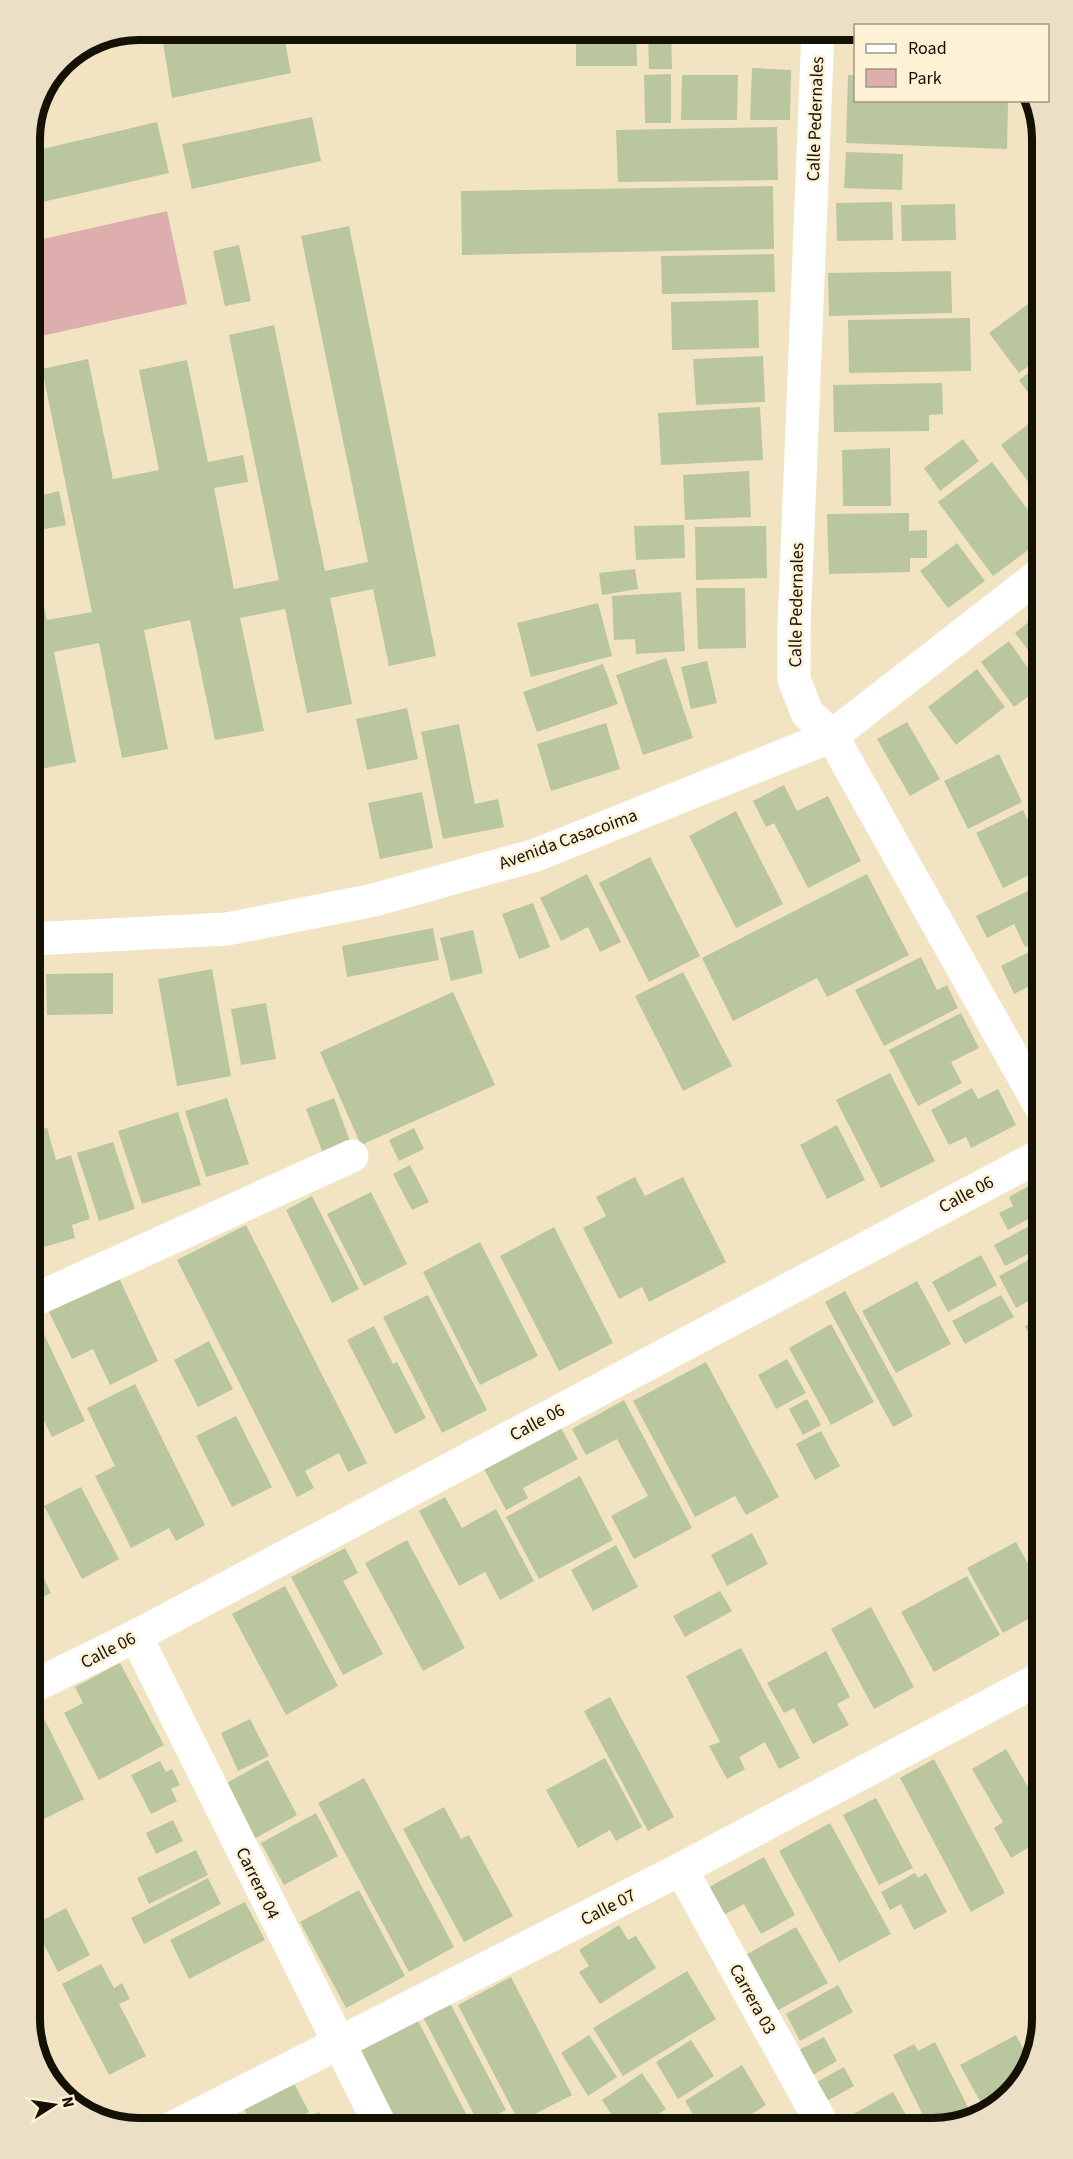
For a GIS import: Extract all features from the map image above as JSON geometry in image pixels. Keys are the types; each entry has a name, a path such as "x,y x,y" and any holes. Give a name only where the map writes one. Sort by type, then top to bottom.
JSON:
{"street":[{"name":"Calle Pedernales","path":"818,41 794,627 794,679 807,713 832,736 1032,1091"},
{"name":"Avenida Casacoima","path":"41,938 227,929 374,900 536,855 832,736 1032,581"},
{"path":"40,1297 352,1156"},
{"name":"Calle 06","path":"40,1683 136,1636 1032,1160"},
{"name":"Carrera 04","path":"136,1636 375,2118"},
{"name":"Calle 07","path":"192,2118 681,1869 1032,1683"},
{"name":"Carrera 03","path":"681,1869 819,2118"}],"green space":[{"path":"167,211 187,304 41,336 41,240"}],"building":[{"path":"163,40 285,40 291,73 172,98"},
{"path":"576,41 636,41 637,66 576,66"},
{"path":"648,41 671,41 672,69 649,69"},
{"path":"752,68 791,70 790,120 750,120"},
{"path":"671,74 671,123 645,123 644,75"},
{"path":"682,75 738,75 737,120 681,120"},
{"path":"848,75 854,75 854,102 1008,102 1007,149 846,143"},
{"path":"312,117 321,161 192,189 182,144"},
{"path":"157,122 169,173 41,202 41,149"},
{"path":"777,127 778,180 618,182 616,130"},
{"path":"846,152 903,154 902,190 844,188"},
{"path":"773,186 774,249 462,255 461,191"},
{"path":"892,202 893,240 837,241 836,203"},
{"path":"955,204 956,240 902,241 901,205"},
{"path":"349,226 436,656 389,666 373,589 330,598 352,704 307,713 285,609 240,618 264,731 215,740 190,620 144,630 168,749 122,758 99,643 54,652 76,762 41,769 41,592 47,620 92,612 42,369 88,359 113,479 159,470 139,370 187,360 208,462 243,455 248,482 214,488 234,589 279,580 229,335 274,325 325,571 368,562 301,236"},
{"path":"239,245 251,301 225,306 213,251"},
{"path":"774,254 775,292 662,294 661,256"},
{"path":"951,271 952,313 829,316 828,273"},
{"path":"758,300 759,348 672,350 671,302"},
{"path":"1032,301 1032,363 1019,373 989,333"},
{"path":"970,318 971,371 849,373 848,320"},
{"path":"763,356 765,402 696,405 693,359"},
{"path":"1032,370 1032,398 1019,380"},
{"path":"942,383 943,414 929,415 929,431 834,432 833,385"},
{"path":"760,407 763,460 661,465 658,413"},
{"path":"1031,422 1032,487 1001,445"},
{"path":"963,439 979,461 940,491 924,468"},
{"path":"890,448 891,506 843,506 842,450"},
{"path":"992,462 1032,515 1032,547 993,576 938,502"},
{"path":"749,471 751,517 685,520 683,475"},
{"path":"59,491 66,525 41,530 41,495"},
{"path":"909,513 909,531 927,530 927,558 910,558 910,572 829,574 827,514"},
{"path":"684,525 685,558 636,560 634,526"},
{"path":"766,526 767,578 696,580 695,527"},
{"path":"957,543 985,581 948,608 920,571"},
{"path":"635,569 638,589 602,595 599,573"},
{"path":"696,588 745,588 746,648 698,649"},
{"path":"681,592 685,651 636,654 635,639 614,640 612,596"},
{"path":"598,603 612,656 531,677 517,623"},
{"path":"1032,619 1032,655 1015,633"},
{"path":"1009,641 1032,674 1032,694 1014,707 981,662"},
{"path":"666,658 693,738 643,755 616,675"},
{"path":"707,661 717,703 691,709 681,667"},
{"path":"603,664 618,704 537,732 523,692"},
{"path":"977,669 1005,707 956,745 928,707"},
{"path":"407,708 418,759 367,770 356,719"},
{"path":"907,722 940,779 910,796 877,739"},
{"path":"606,723 620,769 551,791 537,744"},
{"path":"459,724 475,804 498,799 504,827 443,839 421,732"},
{"path":"999,754 1022,802 968,829 944,781"},
{"path":"784,785 797,811 828,796 861,861 808,888 774,823 766,827 753,801"},
{"path":"422,792 433,848 380,859 368,803"},
{"path":"1023,810 1032,829 1032,874 1003,888 976,833"},
{"path":"736,811 783,904 736,928 689,836"},
{"path":"650,857 700,956 649,982 599,883"},
{"path":"587,874 621,942 600,952 588,927 561,941 540,898"},
{"path":"867,874 909,955 827,997 817,978 733,1021 702,958"},
{"path":"1032,889 1032,944 1025,947 1014,924 987,938 976,916"},
{"path":"533,903 550,947 519,959 502,914"},
{"path":"433,928 439,960 347,977 342,946"},
{"path":"473,930 483,973 451,981 440,938"},
{"path":"1032,950 1032,985 1014,994 1001,966"},
{"path":"921,957 937,990 947,985 958,1008 884,1046 855,990"},
{"path":"212,969 231,1076 177,1086 158,979"},
{"path":"683,972 732,1066 683,1091 635,996"},
{"path":"113,973 113,1014 47,1015 46,974"},
{"path":"453,992 495,1085 361,1145 320,1052"},
{"path":"266,1003 276,1059 241,1065 231,1009"},
{"path":"961,1013 979,1048 951,1062 962,1083 918,1106 889,1050"},
{"path":"890,1073 935,1161 881,1188 836,1100"},
{"path":"972,1088 978,1099 998,1089 1016,1125 971,1148 966,1137 949,1145 931,1110"},
{"path":"227,1098 249,1164 206,1177 185,1111"},
{"path":"334,1098 350,1141 322,1151 306,1109"},
{"path":"178,1112 201,1185 142,1204 118,1131"},
{"path":"837,1125 865,1180 827,1199 800,1145"},
{"path":"47,1128 56,1160 71,1155 90,1219 72,1225 75,1238 40,1248 41,1215 40,1130"},
{"path":"414,1128 424,1149 399,1161 389,1140"},
{"path":"113,1142 135,1209 99,1221 77,1153"},
{"path":"410,1165 429,1202 412,1210 393,1174"},
{"path":"635,1177 645,1196 683,1177 726,1262 649,1302 642,1287 619,1299 583,1228 606,1216 596,1197"},
{"path":"1032,1184 1032,1217 1008,1230 999,1213 1013,1206 1009,1197"},
{"path":"371,1192 407,1264 364,1286 327,1214"},
{"path":"312,1196 359,1289 332,1303 286,1210"},
{"path":"246,1225 367,1463 348,1472 339,1453 305,1471 314,1488 297,1497 177,1260"},
{"path":"1032,1225 1032,1252 1005,1266 994,1245"},
{"path":"554,1227 613,1343 559,1371 500,1256"},
{"path":"480,1242 538,1356 480,1385 423,1272"},
{"path":"981,1255 997,1285 948,1312 932,1282"},
{"path":"1032,1258 1032,1299 1016,1308 999,1276"},
{"path":"118,1276 158,1361 110,1385 93,1349 72,1359 48,1310"},
{"path":"917,1281 951,1344 896,1373 862,1311"},
{"path":"845,1291 913,1416 893,1427 825,1302"},
{"path":"428,1295 487,1410 442,1433 383,1317"},
{"path":"1001,1295 1014,1317 965,1344 952,1321"},
{"path":"1032,1322 1032,1340 1025,1326"},
{"path":"831,1324 874,1402 831,1425 789,1348"},
{"path":"374,1326 393,1364 397,1362 426,1418 395,1434 347,1340"},
{"path":"44,1334 85,1421 52,1437 40,1413 40,1336"},
{"path":"209,1341 233,1389 198,1407 174,1360"},
{"path":"787,1359 806,1393 776,1409 758,1375"},
{"path":"706,1362 779,1497 746,1515 735,1496 695,1517 633,1401"},
{"path":"135,1384 205,1525 176,1541 169,1528 131,1548 95,1476 115,1466 87,1408"},
{"path":"807,1399 821,1425 803,1435 789,1409"},
{"path":"624,1400 692,1528 634,1559 611,1516 648,1496 617,1439 586,1455 572,1429"},
{"path":"236,1416 272,1487 232,1507 196,1436"},
{"path":"560,1426 578,1459 523,1488 528,1498 506,1510 483,1467"},
{"path":"821,1431 840,1466 815,1480 796,1444"},
{"path":"580,1476 613,1540 539,1579 506,1517"},
{"path":"81,1487 119,1559 82,1579 44,1506"},
{"path":"445,1497 462,1528 496,1509 534,1581 500,1600 485,1572 459,1586 419,1511"},
{"path":"752,1533 768,1564 727,1586 711,1555"},
{"path":"407,1540 465,1648 423,1671 365,1563"},
{"path":"1016,1542 1032,1571 1032,1617 1003,1633 967,1568"},
{"path":"616,1545 638,1587 593,1611 571,1570"},
{"path":"345,1548 358,1573 343,1581 383,1654 343,1675 291,1577"},
{"path":"40,1571 51,1593 40,1598"},
{"path":"967,1576 1000,1635 934,1672 901,1612"},
{"path":"285,1586 338,1686 286,1715 232,1614"},
{"path":"720,1591 732,1611 685,1637 673,1616"},
{"path":"871,1607 914,1687 874,1709 831,1629"},
{"path":"741,1648 800,1758 779,1769 765,1742 739,1757 745,1769 727,1779 709,1746 720,1742 686,1676"},
{"path":"826,1651 850,1697 837,1704 849,1725 813,1744 794,1708 784,1713 767,1683"},
{"path":"120,1663 164,1745 99,1780 64,1713 83,1703 75,1687"},
{"path":"610,1697 674,1817 648,1831 584,1711"},
{"path":"40,1710 84,1799 40,1821"},
{"path":"250,1719 269,1756 238,1771 221,1733"},
{"path":"1006,1749 1032,1794 1032,1846 1011,1858 994,1828 1003,1822 972,1769"},
{"path":"605,1758 642,1827 616,1841 610,1830 578,1848 546,1790"},
{"path":"934,1759 1005,1893 971,1912 900,1778"},
{"path":"268,1760 297,1815 252,1840 223,1785"},
{"path":"160,1761 166,1772 172,1769 180,1785 171,1789 177,1801 151,1814 131,1775"},
{"path":"364,1778 454,1947 409,1972 318,1803"},
{"path":"876,1798 913,1868 879,1885 843,1815"},
{"path":"444,1807 461,1839 469,1835 513,1916 464,1942 403,1829"},
{"path":"316,1813 338,1856 284,1885 261,1843"},
{"path":"173,1820 183,1841 156,1854 146,1833"},
{"path":"830,1823 891,1934 839,1962 779,1851"},
{"path":"196,1850 208,1875 149,1904 137,1878"},
{"path":"764,1857 795,1915 761,1934 744,1904 724,1915 709,1887"},
{"path":"915,1873 918,1878 926,1873 947,1912 914,1930 901,1904 890,1910 881,1892"},
{"path":"208,1878 221,1904 144,1944 131,1918"},
{"path":"359,1890 405,1976 346,2008 300,1922"},
{"path":"245,1902 265,1940 189,1979 170,1940"},
{"path":"66,1908 90,1955 58,1972 40,1937 40,1922"},
{"path":"619,1925 628,1940 636,1936 656,1968 600,2004 579,1972 589,1966 579,1950"},
{"path":"796,1927 828,1983 771,2014 740,1958"},
{"path":"101,1964 114,1988 122,1983 130,1999 119,2004 146,2056 109,2075 62,1984"},
{"path":"687,1971 716,2019 623,2076 593,2028"},
{"path":"511,1977 572,2095 527,2118 517,2118 458,2005"},
{"path":"838,1985 853,2012 800,2041 786,2014"},
{"path":"450,2003 506,2110 491,2118 476,2118 423,2017"},
{"path":"418,2021 468,2118 395,2118 360,2051"},
{"path":"589,2035 617,2077 588,2096 561,2053"},
{"path":"1016,2035 1026,2054 1008,2085 982,2105 960,2065"},
{"path":"824,2037 837,2061 811,2076 797,2051"},
{"path":"691,2040 714,2076 678,2099 656,2062"},
{"path":"935,2042 970,2111 953,2117 924,2118 893,2055 914,2044 918,2051"},
{"path":"742,2065 766,2105 745,2118 695,2118 685,2101"},
{"path":"844,2067 854,2086 823,2103 813,2084"},
{"path":"642,2073 666,2109 653,2118 614,2118 602,2100"},
{"path":"294,2083 309,2112 297,2118 248,2118 244,2109"},
{"path":"893,2092 908,2118 846,2118"},
{"path":"319,2112 322,2118 308,2118"}]}
